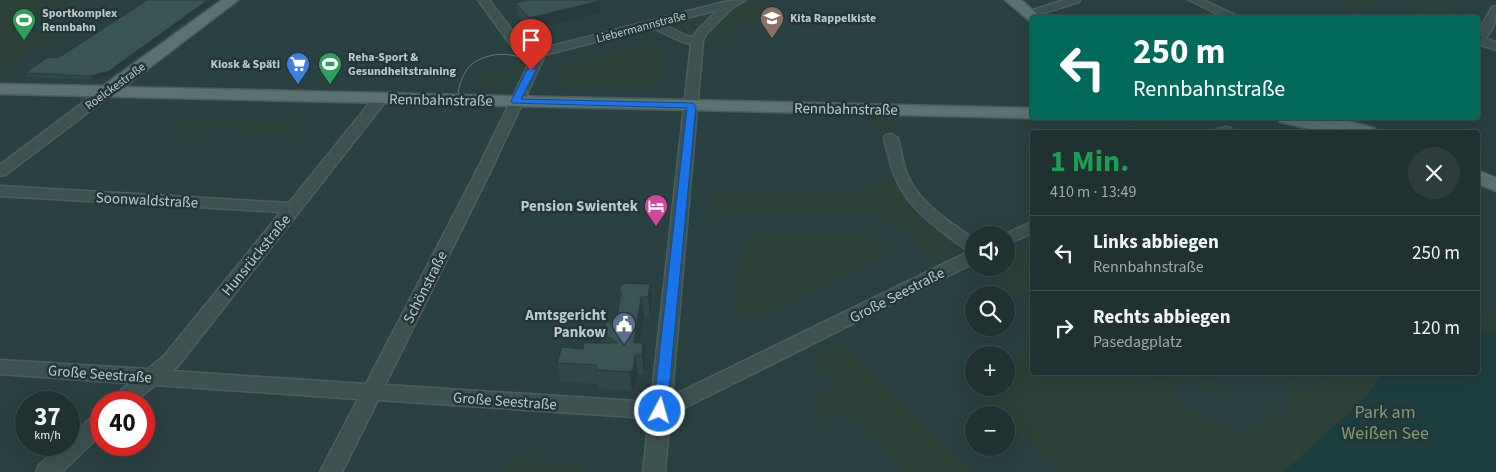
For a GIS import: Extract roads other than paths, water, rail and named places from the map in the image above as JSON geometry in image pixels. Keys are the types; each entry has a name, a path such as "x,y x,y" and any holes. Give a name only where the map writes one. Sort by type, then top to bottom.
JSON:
{"main road":[{"name":"Roelckestraße","path":"106,92 231,0"},
{"path":"1012,0 1031,15"},
{"name":"Rennbahnstraße","path":"0,89 1030,113"},
{"path":"1297,120 1356,130"},
{"path":"1311,120 1343,128"},
{"path":"1325,120 1343,128"},
{"path":"1480,169 1496,175"},
{"path":"1480,179 1496,185"}],"street":[{"path":"483,0 520,49 531,53 540,53"},
{"name":"Liebermannstraße","path":"540,53 724,5 728,6 741,0"},
{"path":"1035,15 1075,0"},
{"path":"1194,0 1225,15"},
{"path":"654,472 697,41 701,33 728,6"},
{"path":"1480,37 1485,32 1496,8"},
{"path":"653,24 684,39 697,41"},
{"path":"1480,40 1496,46"},
{"name":"Schönstraße","path":"331,472 475,187 540,53"},
{"name":"Roelckestraße","path":"0,172 106,92"},
{"name":"Hunsrückstraße","path":"136,391 171,361 381,98"},
{"path":"891,138 902,179 913,197 926,210 965,240"},
{"name":"Soonwaldstraße","path":"0,191 294,208"},
{"path":"1015,236 1030,228"},
{"name":"Große Seestraße","path":"0,367 660,411 965,260"},
{"path":"47,472 90,431"}],"water":[{"path":"1480,332 1496,333 1496,472 1283,472 1365,398 1382,375 1480,375"}],"tram line":[{"path":"1030,112 542,101 529,96 525,90 533,68 521,58 504,54 487,57 472,64 465,73 458,92 464,98 479,102 1030,114"},
{"path":"1305,120 1347,130"},
{"path":"1480,172 1496,178"}],"place":[{"name":"Kita Rappelkiste","path":"772,39"},
{"name":"Sportkomplex Rennbahn","path":"24,41"},
{"name":"Kiosk & Späti","path":"298,85"},
{"name":"Reha-Sport & Gesundheitstraining","path":"330,85"},
{"name":"Pension Swientek","path":"656,227"},
{"name":"Amtsgericht Pankow","path":"624,345"}],"park label":[{"name":"Park am Weißen See","path":"1385,422"}]}
